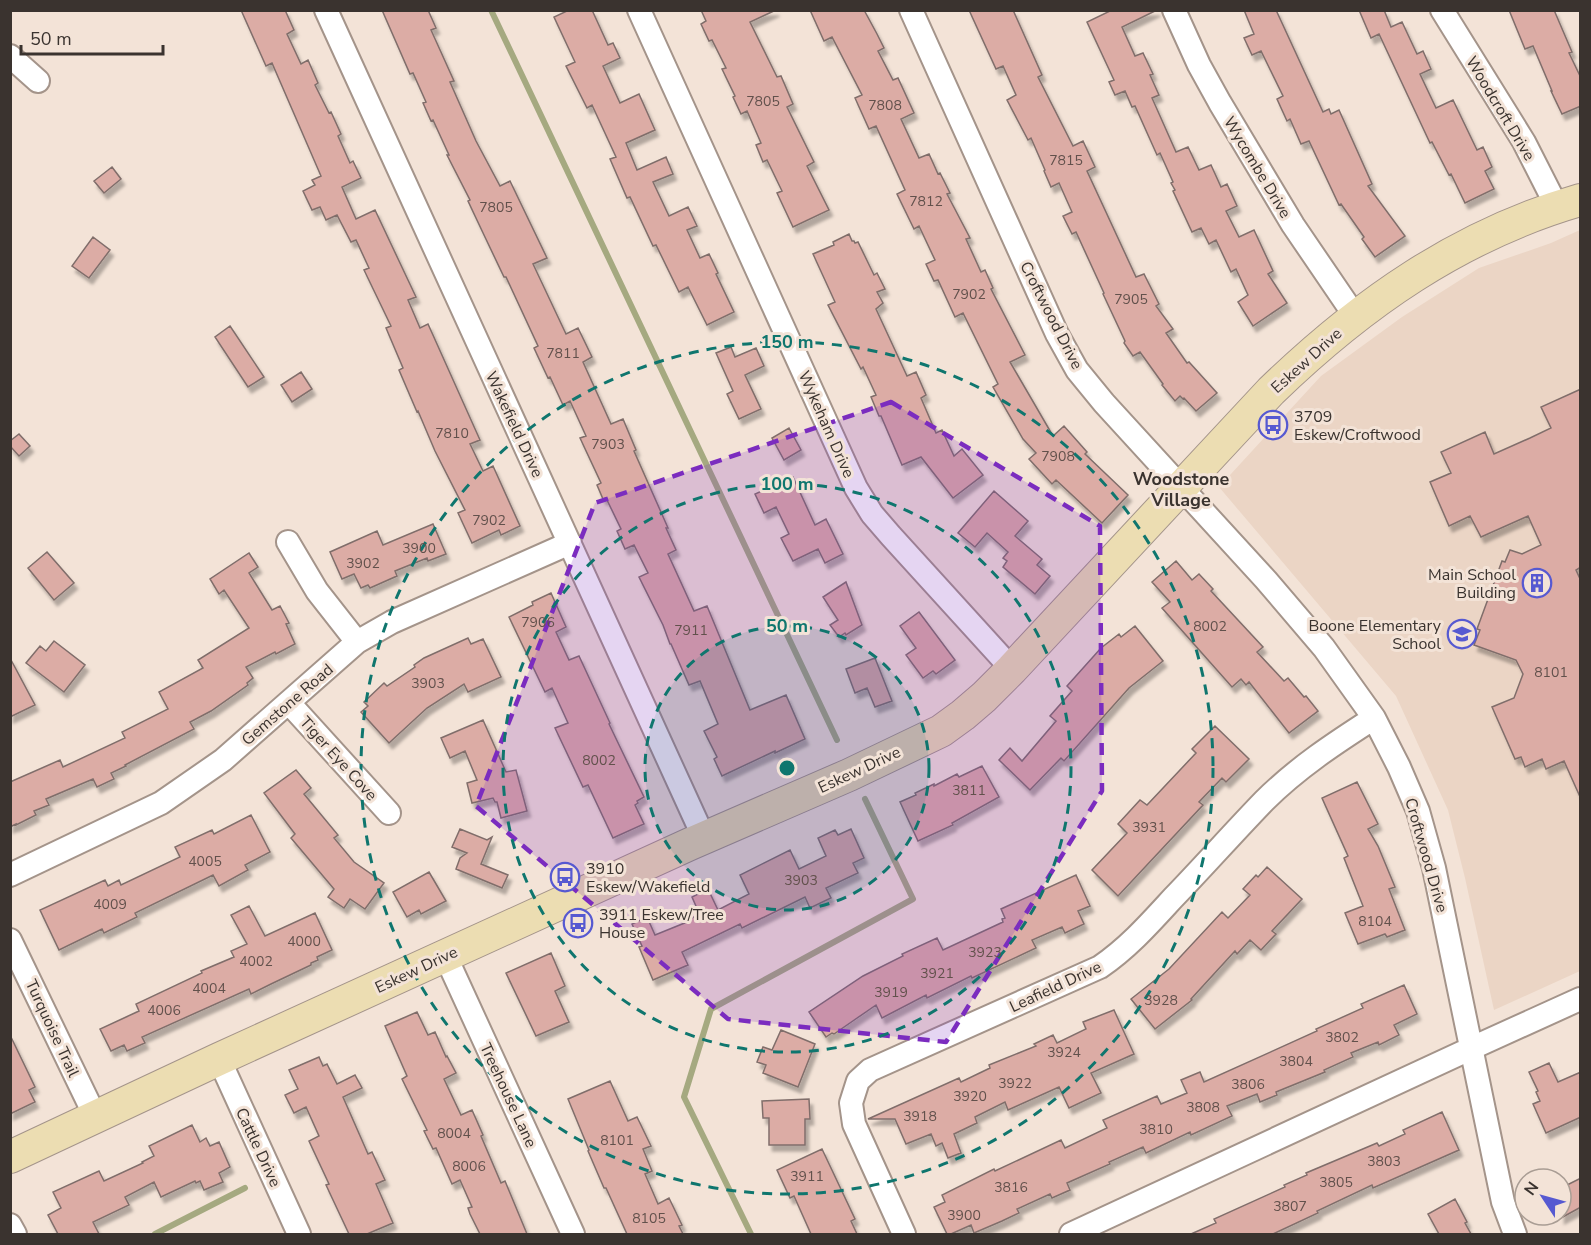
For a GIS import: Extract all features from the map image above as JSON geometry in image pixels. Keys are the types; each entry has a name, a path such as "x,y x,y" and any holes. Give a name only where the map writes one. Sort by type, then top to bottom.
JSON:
{"street":[{"name":"Wakefield Drive","path":"326,10 704,838"},
{"name":"Wykeham Drive","path":"639,10 856,488 872,514 1012,669"},
{"name":"Croftwood Drive","path":"911,10 1058,334 1077,370 1104,404 1266,580 1324,648 1374,718 1399,767 1418,812 1439,890 1503,1202 1515,1234"},
{"name":"Wycombe Drive","path":"1174,10 1199,65 1220,103 1293,225 1355,316"},
{"name":"Woodcroft Drive","path":"1443,10 1524,142 1569,203"},
{"path":"10,56 38,81"},
{"name":"Eskew Drive","path":"10,1157 219,1059 704,838 849,775 941,731 977,703 1012,669 1271,392 1355,316 1454,251 1505,227 1569,203"},
{"path":"288,542 317,591 357,642"},
{"name":"Gemstone Road","path":"10,875 160,803 223,760 357,642 392,622 570,543"},
{"name":"Tiger Eye Cove","path":"289,703 389,813"},
{"name":"Leafield Drive","path":"904,1234 854,1124 851,1103 858,1081 870,1070 1100,967 1118,954 1148,926 1286,780 1307,762 1374,718"},
{"name":"Turquoise Trail","path":"10,940 95,1116"},
{"name":"Treehouse Lane","path":"445,956 573,1234"},
{"path":"1071,1234 1581,999"},
{"name":"Cattle Drive","path":"219,1059 299,1234"},
{"path":"10,1226 15,1234"}],"highlighted area":[{"path":"891,402 1100,526 1102,791 946,1042 728,1019 476,806 595,503"}],"shaded area":[{"name":"Boone Elementary School","path":"1580,230 1580,971 1494,1010 1448,810 1396,696 1219,487 1321,376 1402,317 1479,268 1551,243"}],"building":[{"path":"241,10 285,10 294,30 287,34 301,64 308,60 318,83 315,85 341,134 338,136 350,163 353,161 361,178 342,187 356,219 375,210 416,297 408,300 420,328 428,324 480,440 470,444 483,471 493,466 520,526 501,535 499,530 472,543 458,513 465,510 435,451 399,370 403,368 386,328 391,326 364,270 369,268 356,240 351,242 337,215 326,220 320,207 312,210 303,191 315,185 312,180 321,176 272,63 266,66"},
{"path":"382,10 428,10 436,28 431,30 454,81 450,82 476,141 500,186 510,181 547,258 533,264 566,334 578,328 592,357 583,362 611,424 623,419 636,450 634,451 676,550 668,554 694,611 707,606 750,710 786,695 805,739 722,776 714,759 717,757 704,731 718,724 700,681 689,685 639,577 648,573 634,545 625,549 617,531 621,529 597,485 601,483 580,438 586,436 570,401 563,405 550,377 548,378 534,348 538,346 468,201 470,200 423,103 426,102 413,73 410,74"},
{"path":"569,10 592,10 608,45 613,43 620,58 603,66 620,103 639,94 655,130 626,143 637,170 666,157 673,174 653,182 669,216 688,207 697,226 687,230 700,258 709,254 734,312 707,325 688,287 679,292 656,245 653,246 630,197 627,198 610,159 616,157 592,105 587,108 566,66 575,62 554,17"},
{"path":"701,10 776,10 750,22 777,77 781,76 793,104 787,107 814,162 807,166 829,210 793,227 777,193 782,191 767,160 763,162 756,145 761,143 747,111 741,114 722,69 726,68 701,24 706,21"},
{"path":"810,10 864,10 884,48 878,51 893,80 898,78 914,113 901,119 919,158 929,154 938,174 940,173 950,193 947,194 970,238 966,239 981,272 985,270 993,288 991,289 1025,355 1010,362 1053,436 1064,426 1087,452 1085,454 1128,495 1102,523 1056,480 1052,484 1029,459 1036,453 1023,439 993,387 998,384 963,313 955,317 938,280 934,281 926,264 935,260 919,226 914,229 897,194 905,190 876,126 869,129 855,98 862,95 832,37 824,41"},
{"path":"969,10 1013,10 1042,75 1038,77 1073,146 1083,141 1095,167 1087,171 1136,277 1144,274 1159,304 1156,306 1173,329 1166,333 1187,363 1189,362 1217,393 1196,411 1180,396 1175,401 1140,352 1133,356 1124,343 1076,232 1072,234 1063,216 1072,212 1059,183 1051,187 1031,138 1028,140 1007,100 1016,95 1003,66 996,69"},
{"path":"1112,10 1157,10 1122,27 1135,56 1143,53 1153,74 1150,75 1159,95 1152,98 1176,152 1188,147 1199,170 1211,165 1221,187 1227,184 1237,206 1226,211 1239,237 1254,230 1273,271 1268,274 1287,303 1253,326 1238,302 1248,295 1236,269 1231,272 1216,240 1209,244 1201,228 1192,232 1173,191 1175,190 1171,183 1173,182 1160,153 1157,155 1135,106 1132,107 1125,91 1115,95 1109,82 1114,80 1087,22"},
{"path":"1244,10 1276,10 1323,112 1329,109 1331,114 1339,110 1372,184 1368,186 1405,236 1375,257 1362,239 1364,237 1341,204 1339,205 1309,141 1301,144 1290,119 1287,121 1277,99 1283,96 1261,51 1252,55 1244,38 1254,34"},
{"path":"1359,10 1384,10 1391,27 1402,22 1417,54 1423,51 1431,69 1420,74 1436,108 1453,100 1477,150 1483,147 1492,167 1485,171 1494,189 1465,203 1451,174 1449,175 1432,142 1430,143 1379,34 1371,38"},
{"path":"1509,10 1554,10 1572,52 1569,53 1581,78 1581,106 1562,114 1533,46 1525,49"},
{"path":"112,167 121,179 104,193 94,181"},
{"path":"849,234 852,241 858,242 874,275 877,273 885,289 877,292 883,303 876,309 907,376 916,372 926,395 921,398 936,433 942,430 954,456 962,449 983,475 953,498 921,457 902,465 871,397 876,395 828,305 835,302 813,254 834,245 833,242"},
{"path":"93,237 110,250 89,278 72,266"},
{"path":"230,326 264,377 248,387 215,337"},
{"path":"731,347 735,357 756,348 764,366 745,375 761,409 739,419 727,394 733,391 716,353"},
{"path":"301,372 312,389 292,402 281,385"},
{"name":"Main School Building","path":"1581,389 1581,567 1576,570 1581,581 1581,799 1564,761 1546,769 1542,759 1525,767 1521,757 1515,759 1492,707 1514,698 1523,674 1516,660 1474,645 1480,630 1477,629 1502,561 1505,562 1510,550 1522,554 1541,545 1528,516 1481,537 1470,516 1449,526 1430,482 1451,473 1441,452 1485,432 1494,454 1530,438 1551,428 1541,407"},
{"path":"789,428 801,450 784,460 772,438"},
{"path":"19,434 30,446 19,456 10,446 10,441"},
{"path":"793,477 815,525 826,519 843,554 825,563 818,549 793,561 781,538 789,534 776,507 764,513 755,494"},
{"path":"994,491 1028,521 1015,536 1042,559 1037,565 1050,576 1035,594 1003,567 1007,561 1003,558 1008,552 987,533 975,547 958,533"},
{"path":"433,524 446,554 428,561 427,558 395,571 397,576 370,588 368,585 361,588 354,574 342,579 330,552 377,531 383,545"},
{"path":"47,552 74,583 54,600 28,568"},
{"path":"249,553 258,567 249,573 272,610 280,606 289,623 286,624 295,644 246,667 253,678 247,683 248,685 211,711 190,722 194,729 111,773 114,779 97,787 93,779 46,799 49,805 34,811 36,815 10,827 10,782 60,760 63,767 125,738 122,732 168,709 159,692 203,668 198,660 249,628 224,590 219,594 210,579"},
{"path":"1176,561 1192,580 1199,574 1213,589 1211,591 1263,647 1257,652 1284,681 1288,678 1318,711 1289,733 1249,682 1246,685 1241,679 1232,687 1162,608 1170,602 1152,582"},
{"path":"846,582 862,625 839,637 830,625 838,620 823,597"},
{"path":"551,593 566,627 556,632 569,660 579,656 644,797 635,805 644,824 613,838 588,785 583,787 555,728 568,723 552,688 545,692 509,617"},
{"path":"919,612 955,660 936,674 933,671 923,678 906,655 916,648 900,626"},
{"path":"1135,626 1163,661 1129,688 1064,761 1061,758 1030,790 999,760 1010,748 1022,761 1056,721 1050,716 1072,691 1067,686 1101,648 1119,634 1121,637"},
{"path":"468,638 471,644 483,639 501,677 468,692 464,684 427,708 389,743 361,712 368,706 364,702 384,683 387,686 424,658"},
{"path":"54,641 85,665 64,692 26,663 40,646 46,651"},
{"path":"10,658 35,705 10,717"},
{"path":"875,658 892,701 875,707 867,688 855,693 846,669"},
{"path":"483,720 506,772 516,770 527,811 501,818 497,802 493,798 472,803 467,783 477,780 465,751 450,758 441,738"},
{"path":"1215,726 1249,759 1226,782 1222,778 1199,802 1203,805 1118,896 1092,870 1127,833 1118,824 1140,800 1147,805 1196,753 1192,749"},
{"path":"982,766 999,797 952,823 953,825 918,841 900,802 934,784 934,786 957,774 959,777"},
{"path":"296,770 311,788 304,794 338,835 334,838 354,862 384,883 365,909 350,899 344,908 328,897 334,889 291,838 295,834 264,793"},
{"path":"1357,782 1378,824 1368,829 1378,846 1395,887 1389,889 1405,930 1387,937 1385,934 1358,944 1345,913 1363,906 1344,858 1348,856 1322,798"},
{"path":"251,815 270,852 245,865 248,870 219,886 213,875 135,913 137,917 104,933 102,929 59,950 40,910 105,880 108,886 119,880 121,885 180,857 175,847 212,830 214,834"},
{"path":"460,829 487,840 492,837 481,864 508,875 502,888 456,869 460,858 467,853 452,847"},
{"path":"851,829 864,858 853,863 858,873 826,888 831,898 810,908 805,897 742,928 740,924 682,952 688,965 653,980 632,924 647,917 655,935 687,922 699,913 692,897 708,889 718,910 749,894 740,875 790,850 799,869 826,856 818,838 835,830 838,835"},
{"path":"1267,867 1302,899 1272,931 1276,934 1261,950 1250,940 1237,954 1235,951 1192,1000 1155,1029 1131,999 1169,969 1222,912 1228,918 1250,895 1243,889"},
{"path":"429,872 446,901 421,914 419,910 407,917 393,892"},
{"path":"1076,875 1090,906 1078,911 1084,924 1065,933 1062,927 1032,940 1036,948 927,998 926,995 882,1018 876,1005 826,1037 809,1012 863,976 903,956 902,954 937,938 943,950 1003,922 1002,919 1005,918 1001,909"},
{"path":"249,906 265,936 315,913 332,950 317,957 318,960 311,965 251,994 249,989 142,1037 145,1043 127,1051 124,1045 111,1051 100,1029 139,1011 136,1004 234,957 231,951 247,944 231,915"},
{"path":"551,953 565,986 555,991 569,1022 536,1036 506,973"},
{"path":"1404,985 1417,1014 1394,1025 1399,1035 1379,1045 1378,1042 1351,1053 1353,1057 1324,1070 1325,1072 1276,1092 1277,1095 1260,1102 1257,1094 1227,1106 1232,1116 1191,1135 1190,1132 1146,1153 1143,1147 1109,1162 1110,1164 1067,1183 1070,1190 1052,1198 1050,1194 1017,1209 1019,1213 1002,1221 974,1233 971,1225 947,1234 934,1207 945,1202 942,1195 1061,1140 1065,1148 1107,1128 1103,1120 1157,1096 1161,1104 1187,1093 1181,1080 1200,1072 1204,1082 1317,1031 1316,1029 1363,1008 1361,1004"},
{"path":"1114,1010 1134,1054 1091,1073 1101,1093 1069,1108 1059,1087 1008,1110 1005,1102 975,1117 977,1123 954,1134 961,1153 948,1158 942,1143 936,1146 931,1134 906,1144 895,1119 868,1119 959,1078 961,1082 990,1068 989,1065 1036,1046 1034,1044 1053,1035 1057,1043 1086,1029 1083,1022"},
{"path":"417,1012 428,1035 435,1032 456,1073 444,1079 461,1115 472,1110 501,1183 505,1181 527,1234 480,1234 470,1214 468,1208 472,1207 460,1180 452,1184 436,1148 433,1149 424,1131 427,1130 402,1079 407,1076 385,1026"},
{"path":"781,1030 815,1044 798,1087 763,1073 766,1065 757,1062 763,1047 772,1050"},
{"path":"10,1035 35,1087 29,1090 35,1102 10,1114"},
{"path":"319,1057 323,1066 327,1064 337,1084 355,1075 362,1088 343,1097 368,1154 372,1152 385,1180 376,1184 393,1223 367,1234 349,1234 309,1141 319,1136 306,1107 294,1113 285,1095 298,1089 289,1070"},
{"path":"1549,1063 1558,1082 1581,1072 1581,1117 1546,1133 1533,1104 1540,1101 1529,1072"},
{"path":"610,1081 628,1121 637,1117 651,1146 643,1149 652,1171 645,1174 658,1204 669,1198 682,1225 679,1226 683,1234 627,1234 604,1188 568,1099"},
{"path":"809,1099 810,1119 805,1119 805,1145 769,1145 769,1118 763,1118 762,1101"},
{"path":"1442,1112 1459,1150 1373,1188 1372,1185 1273,1234 1191,1234 1216,1223 1214,1219 1285,1187 1284,1185 1307,1175 1306,1173 1377,1143 1379,1146 1405,1134 1403,1130"},
{"path":"192,1125 200,1142 206,1138 210,1146 219,1142 230,1167 219,1173 223,1182 204,1190 200,1181 196,1183 195,1181 161,1197 154,1182 125,1197 129,1205 93,1222 99,1234 58,1234 48,1215 61,1208 53,1192 99,1171 104,1181 143,1163 154,1156 149,1146"},
{"path":"822,1149 855,1219 851,1221 857,1234 811,1234 794,1196 790,1198 777,1170"},
{"path":"1581,1178 1581,1207 1573,1211 1573,1182"},
{"path":"1455,1199 1471,1234 1439,1234 1428,1214"}],"waterway":[{"path":"491,10 837,740"},
{"path":"751,1234 684,1097 711,1009 913,899 865,799"},
{"path":"155,1234 245,1188"}],"place":[{"name":"3709 Eskew/Croftwood","path":"1273,425"},
{"name":"Main School Building","path":"1537,583"},
{"name":"Boone Elementary School","path":"1462,634"},
{"name":"3910 Eskew/Wakefield","path":"565,877"},
{"name":"3911 Eskew/Tree House","path":"578,923"}],"district":[{"name":"Woodstone Village","path":"1181,489"}]}
